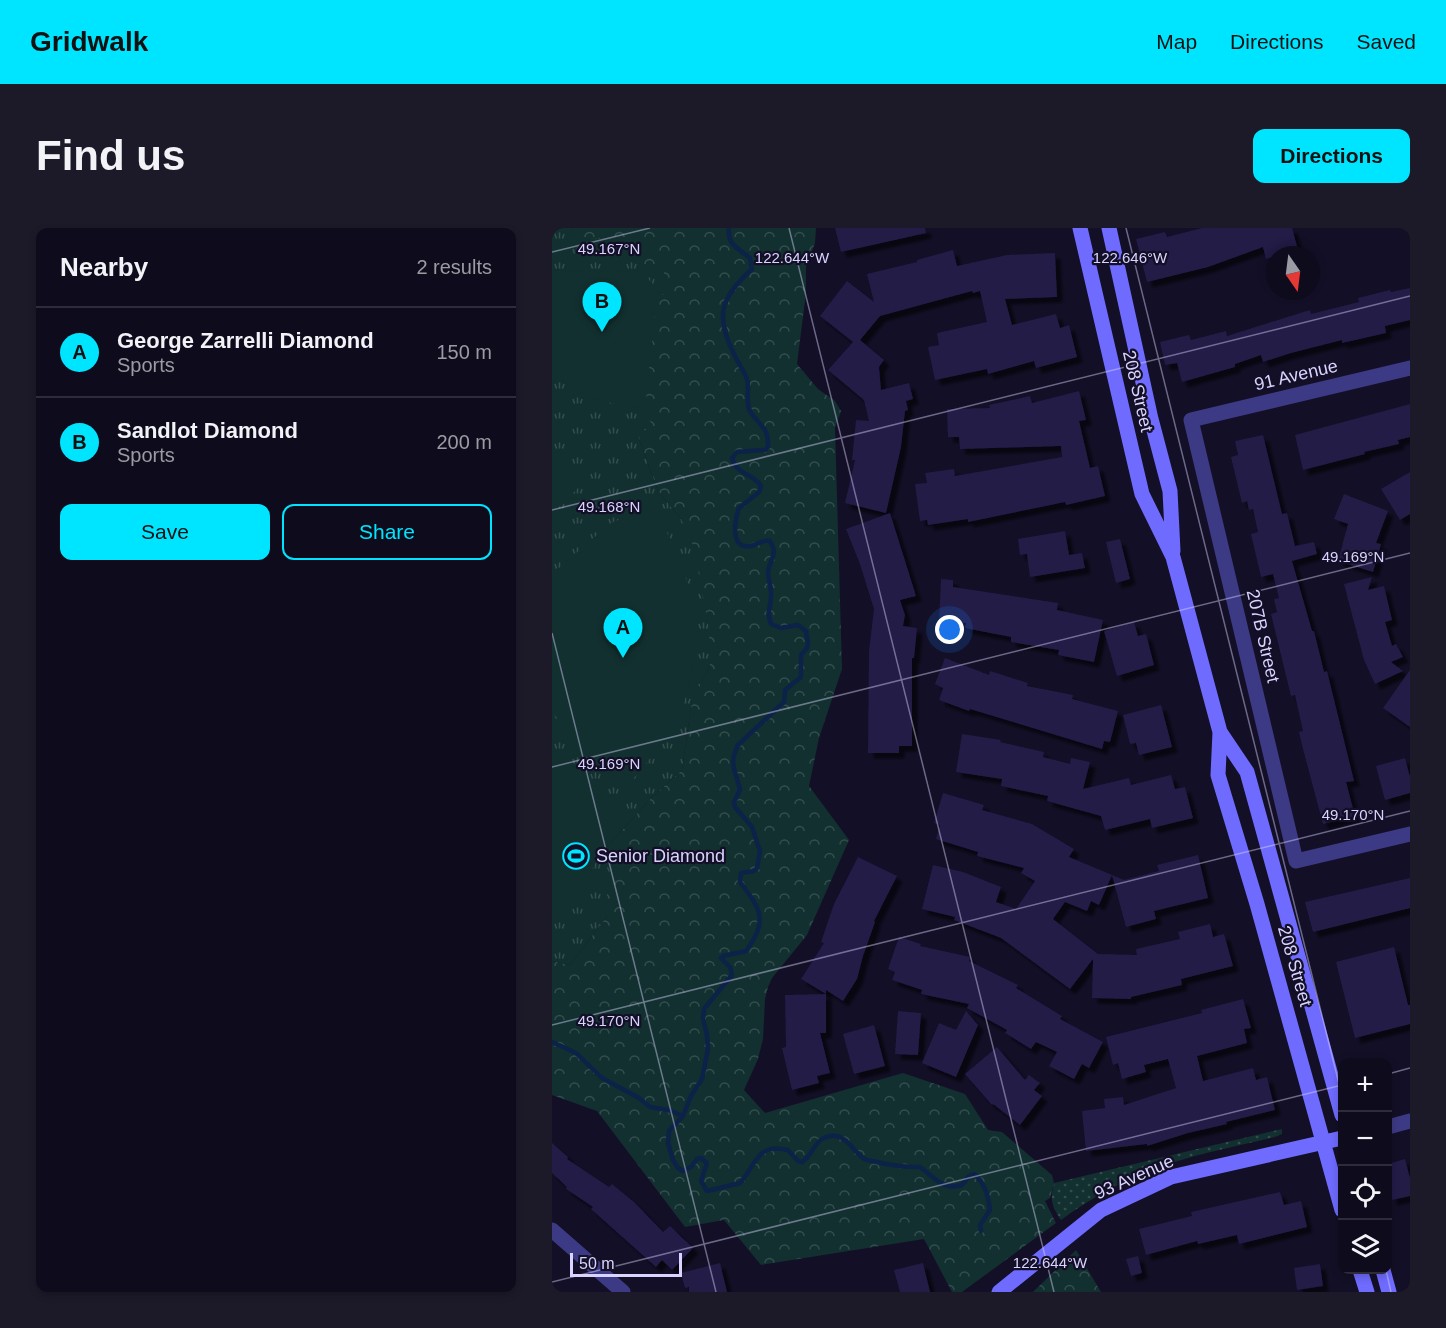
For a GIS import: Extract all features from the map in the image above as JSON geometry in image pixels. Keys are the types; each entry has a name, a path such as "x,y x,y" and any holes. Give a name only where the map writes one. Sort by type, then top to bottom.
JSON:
{"main road":[{"name":"208 Street","path":"1080,228 1142,494 1173,557 1220,732 1218,775 1263,926 1338,1196"},
{"name":"208 Street","path":"1109,228 1151,419 1170,491 1173,557"},
{"name":"208 Street","path":"1220,732 1247,772 1341,1112"},
{"name":"93 Avenue","path":"999,1292 1101,1210 1171,1177 1338,1139"},
{"path":"1362,1274 1367,1292"},
{"path":"1384,1274 1389,1292"}],"street":[{"name":"91 Avenue","path":"1191,420 1410,368"},
{"name":"207B Street","path":"1191,420 1296,861 1410,834"},
{"path":"1392,1126 1410,1121"},
{"path":"552,1230 623,1292"}],"green space":[{"path":"552,228 572,228 578,240 617,236 628,260 664,272 667,290 652,307 632,384 652,425 638,436 658,491 681,519 694,548 709,629 710,666 692,701 682,770 651,798 607,847 607,916 570,965 552,961"},
{"path":"572,228 816,228 815,243 806,267 806,293 797,364 818,389 835,401 841,411 835,428 842,669 819,738 809,786 849,840 807,935 772,978 768,987 765,999 763,1039 758,1059 744,1090 765,1113 903,1073 965,1094 988,1130 1002,1132 1052,1175 1054,1183 1050,1198 1045,1201 1056,1223 962,1292 952,1292 924,1239 761,1265 724,1220 685,1227 597,1111 552,1095 552,961 570,965 607,916 607,847 651,798 682,770 692,700 710,666 681,519 658,491 638,436 632,384 627,260 577,240"},
{"path":"552,270 644,272 657,292 645,408 619,405 584,394 552,372"},
{"path":"552,456 581,485 552,514"},
{"path":"649,507 671,539 683,570 693,614 693,658 690,680 676,721 660,746 629,784 595,763 552,712 552,574 611,523"},
{"name":"Senior Diamond","path":"552,750 623,819 577,893 552,918"},
{"path":"1282,1129 1282,1134 1275,1137 1190,1157 1149,1171 1097,1196 1061,1220 1053,1206 1054,1183"},
{"path":"1076,1250 1101,1292 1033,1292"}],"building":[{"path":"835,228 925,228 926,233 841,252"},
{"path":"1202,228 1292,228 1297,246 1266,246 1266,259 1263,247 1208,267 1147,282 1136,239 1165,232 1167,237"},
{"path":"953,250 957,266 1007,255 1055,253 1057,297 1005,299 1012,325 1056,314 1060,328 1069,325 1077,357 1036,368 1034,361 988,374 987,369 935,380 928,347 939,345 937,333 987,322 980,291 973,293 972,291 880,316 860,340 884,360 879,367 881,390 909,383 913,399 906,401 908,410 905,411 901,447 886,513 845,503 855,460 852,460 856,420 869,421 864,400 828,370 853,342 820,316 847,281 874,302 867,274 917,262 917,260"},
{"path":"1410,288 1410,320 1385,326 1386,333 1342,343 1342,340 1263,362 1261,355 1235,364 1235,367 1182,382 1177,363 1165,365 1160,342 1189,335 1191,340 1226,331 1227,336 1310,310 1311,314 1359,302 1358,298 1390,290 1391,292"},
{"path":"1079,391 1086,420 1079,421 1090,468 1098,466 1105,496 968,522 968,519 928,525 927,520 920,521 915,484 927,483 925,473 954,469 955,476 1062,457 1061,446 960,449 959,437 948,437 947,409 990,408 989,405 1030,396 1032,403"},
{"path":"1410,404 1410,437 1398,440 1399,444 1303,470 1295,435"},
{"path":"1263,435 1282,514 1287,513 1295,546 1314,542 1317,554 1292,561 1324,672 1327,671 1354,781 1346,782 1355,816 1323,824 1299,732 1303,731 1295,695 1291,696 1271,614 1277,612 1274,599 1279,598 1273,574 1261,577 1251,534 1258,532 1253,509 1249,510 1247,501 1242,503 1231,457 1238,455 1235,441"},
{"path":"1410,472 1410,514 1400,520 1381,489"},
{"path":"1344,494 1388,511 1376,543 1381,544 1373,572 1338,561 1348,524 1334,519"},
{"path":"890,513 916,596 900,600 905,615 903,626 917,628 914,658 912,658 912,746 899,746 899,753 868,753 869,651 874,609 846,529"},
{"path":"1065,531 1069,555 1082,553 1085,568 1030,577 1027,554 1020,555 1018,539"},
{"path":"1120,539 1130,579 1116,583 1106,542"},
{"path":"1372,577 1368,590 1384,586 1392,620 1385,622 1392,646 1396,644 1403,657 1391,662 1403,671 1375,684 1364,660 1344,584"},
{"path":"941,579 953,580 953,587 1058,603 1057,610 1103,620 1094,662 1058,655 1059,650 1011,642 1011,637 965,628 966,623 939,622"},
{"path":"1134,622 1138,636 1146,634 1154,665 1117,676 1104,631"},
{"path":"945,658 989,675 990,671 1028,683 1027,686 1073,695 1072,699 1118,711 1110,742 1104,741 1102,749 970,709 969,711 939,700 943,688 935,684"},
{"path":"1410,670 1410,727 1383,708"},
{"path":"1161,705 1172,747 1139,755 1136,743 1130,744 1123,715"},
{"path":"962,734 1001,740 1000,742 1044,752 1043,757 1070,764 1071,758 1090,762 1083,789 1129,778 1131,785 1171,775 1175,789 1185,787 1193,818 1152,828 1150,819 1105,830 1101,816 1047,801 1048,796 1001,786 1002,779 956,772"},
{"path":"1405,758 1410,777 1410,793 1385,800 1376,766"},
{"path":"943,793 984,805 982,810 1032,824 1074,849 1069,857 1112,875 1099,905 1091,901 1087,911 1065,902 1053,919 1098,954 1137,955 1136,949 1180,939 1178,932 1210,924 1213,937 1224,934 1233,966 1181,979 1182,985 1131,997 1131,999 1092,998 1093,959 1070,989 1001,938 954,920 955,917 922,909 933,865 963,872 1001,887 996,902 1016,909 1035,881 1021,873 1024,868 977,856 978,852 936,839 940,825 934,823"},
{"path":"1198,855 1208,898 1154,911 1156,919 1126,927 1112,875 1124,880 1159,871 1157,865"},
{"path":"858,857 897,876 874,921 857,979 843,1001 826,990 826,994 801,979 824,943 821,942 834,904"},
{"path":"1410,878 1410,908 1313,932 1305,902"},
{"path":"899,937 921,944 920,946 970,957 969,961 1018,985 1016,988 1062,1016 1060,1019 1103,1042 1089,1068 1082,1064 1074,1079 1049,1066 1057,1052 1036,1042 1031,1049 1005,1033 1007,1030 967,1008 969,1004 921,994 922,990 892,980 895,972 888,969"},
{"path":"1394,947 1408,1005 1410,1005 1410,1024 1355,1038 1336,962"},
{"path":"826,994 826,1033 820,1033 830,1073 817,1076 819,1083 792,1090 782,1048 786,1047 785,995"},
{"path":"1243,999 1251,1028 1244,1029 1247,1043 1197,1056 1203,1081 1253,1068 1256,1080 1267,1077 1275,1110 1147,1146 1147,1144 1086,1151 1082,1111 1105,1108 1104,1099 1123,1097 1124,1105 1176,1088 1168,1059 1144,1065 1146,1072 1122,1079 1118,1063 1113,1065 1106,1037 1202,1013 1201,1010"},
{"path":"898,1011 921,1013 918,1055 895,1054"},
{"path":"966,1011 978,1025 956,1077 922,1063 939,1023 956,1030"},
{"path":"874,1025 885,1066 854,1074 843,1034"},
{"path":"997,1047 1025,1080 1029,1075 1040,1083 1034,1090 1042,1096 1020,1125 992,1105 965,1074"},
{"path":"552,1143 568,1157 567,1159 609,1187 612,1184 634,1202 663,1232 670,1226 693,1248 672,1270 662,1260 656,1267 591,1209 593,1207 566,1189 567,1187 552,1173"},
{"path":"1405,1159 1410,1178 1410,1196 1392,1200 1392,1163"},
{"path":"1280,1192 1284,1205 1301,1201 1307,1227 1239,1244 1237,1235 1198,1244 1197,1241 1146,1255 1139,1229 1192,1216 1191,1212"},
{"path":"1138,1256 1142,1273 1131,1276 1126,1259"},
{"path":"720,1263 727,1292 689,1292 689,1287 685,1288 681,1273"},
{"path":"923,1263 930,1292 900,1292 894,1270"},
{"path":"1320,1264 1323,1286 1297,1290 1294,1268"}],"waterway":[{"path":"729,228 732,242 750,258 752,269 741,279 727,299 724,308 724,329 747,379 750,411 765,430 768,440 768,447 765,450 737,452 732,458 737,468 761,486 759,492 739,508 736,520 736,539 744,546 770,541 774,550 768,572 771,624 781,628 798,625 806,631 808,643 801,655 801,677 785,690 784,702 738,745 735,752 733,763 740,790 734,802 735,807 752,827 760,851 757,868 754,871 741,873 740,882 757,908 760,923 746,951 721,958 730,967 732,975 704,1009 703,1019 708,1049 702,1079 691,1096 683,1116 669,1131 668,1143 673,1160 683,1171 691,1167 697,1159 701,1158 707,1163 701,1181 707,1191 740,1183 763,1152 778,1148 788,1150 798,1161 802,1162 821,1140 831,1136 842,1138 866,1160 920,1167 944,1185 962,1185 969,1176 974,1174 981,1181 990,1210 980,1225 981,1231"},
{"path":"552,1042 576,1053 602,1078 639,1098 650,1107 668,1110 683,1116"}],"place":[{"name":"Sandlot Diamond","path":"602,332"},
{"name":"George Zarrelli Diamond","path":"623,658"},
{"name":"Senior Diamond","path":"576,856"}]}
